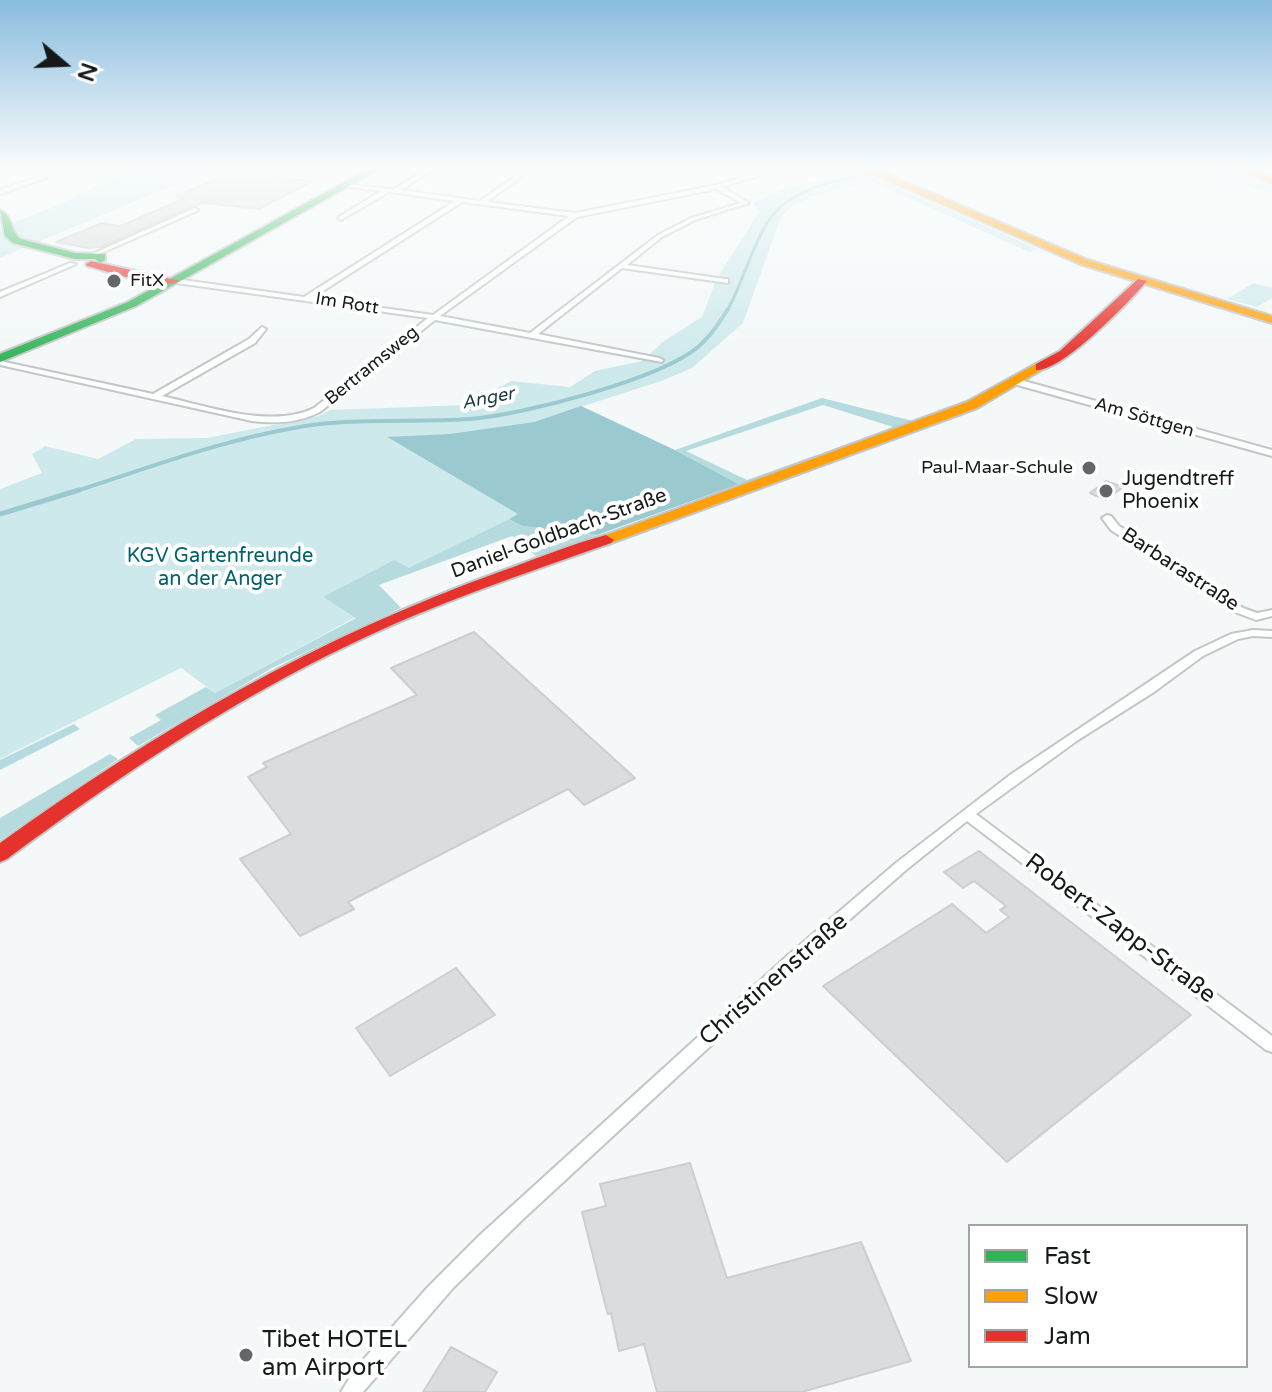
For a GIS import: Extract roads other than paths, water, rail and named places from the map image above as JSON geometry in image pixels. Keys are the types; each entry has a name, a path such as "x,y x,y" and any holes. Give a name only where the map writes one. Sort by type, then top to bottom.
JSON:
{"main road":[{"path":"8,233 12,238 151,279 176,281"},
{"path":"0,360 112,313 262,233"},
{"path":"1012,233 1142,281 1272,320"},
{"name":"Daniel-Goldbach-Straße","path":"0,854 74,799 178,729 314,655 386,622 503,577 920,427 1017,382 1064,354 1142,281"}],"street":[{"path":"0,295 145,233"},
{"path":"307,298 409,233"},
{"name":"Bertramsweg","path":"0,360 260,420 299,418 317,410 434,317 550,233"},
{"path":"532,335 666,233"},
{"path":"620,266 725,281"},
{"name":"Im Rott","path":"176,281 434,317 659,360"},
{"path":"156,396 252,341 262,329"},
{"name":"Am Söttgen","path":"1017,382 1272,453"},
{"name":"Barbarastraße","path":"1107,518 1130,538 1239,610 1256,617"},
{"path":"1272,613 1256,617 1254,632 1272,634"},
{"name":"Christinenstraße","path":"351,1392 459,1269 760,990 967,814 1121,706 1216,646 1254,632"},
{"name":"Robert-Zapp-Straße","path":"967,814 1272,1045"}],"waterway":[{"name":"Anger","path":"728,309 762,233"},
{"name":"Anger","path":"73,492 210,448 294,428 359,421 469,419 522,411 588,394 653,372 679,359 702,343 728,309"},
{"name":"Anger","path":"0,514 79,490"}],"place":[{"name":"FitX","path":"114,281"},
{"name":"Paul-Maar-Schule","path":"1089,468"},
{"name":"Jugendtreff Phoenix","path":"1106,491"},
{"name":"Tibet HOTEL am Airport","path":"246,1355"}],"park label":[{"name":"KGV Gartenfreunde an der Anger","path":"220,568"}]}
